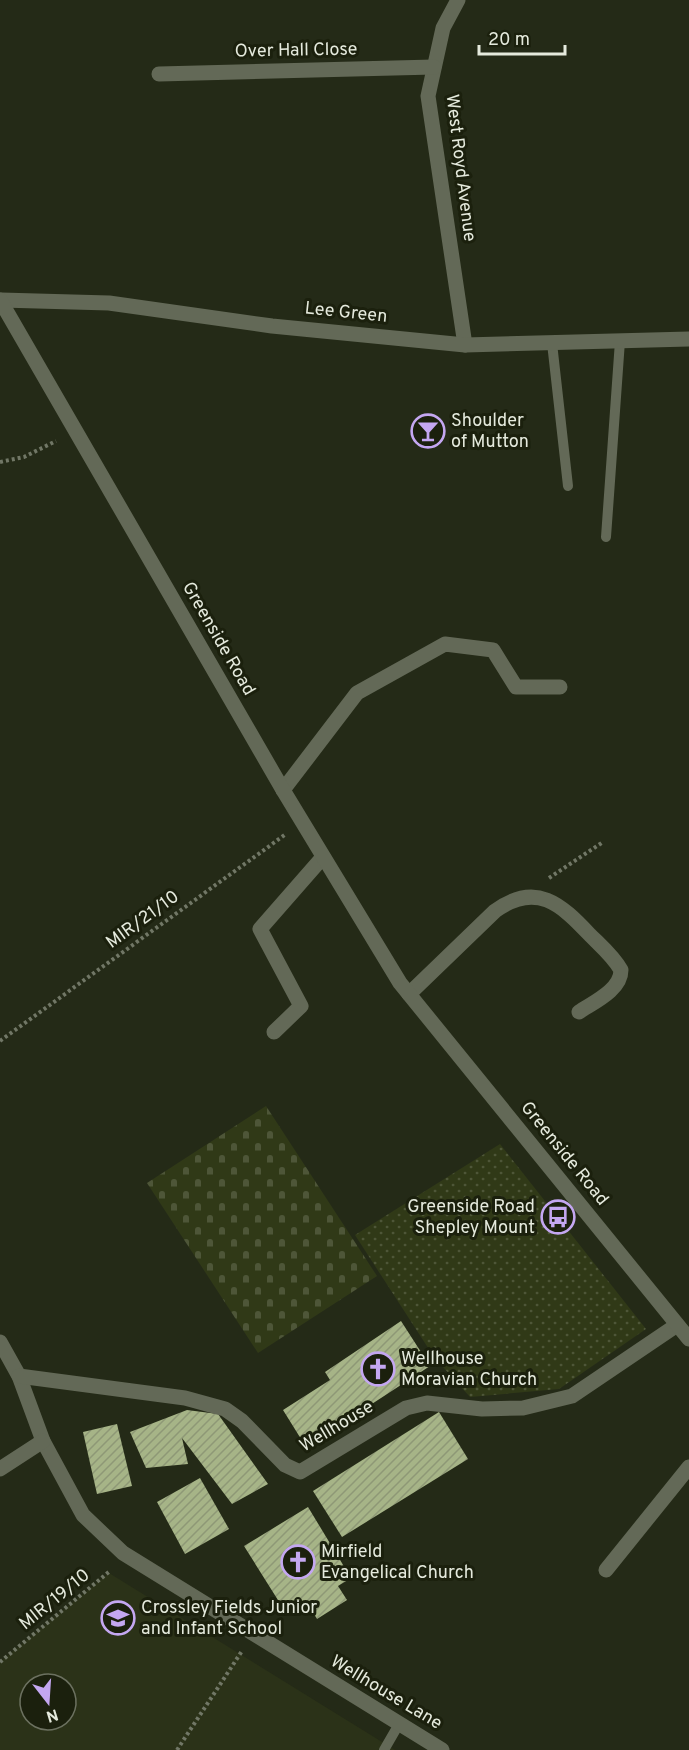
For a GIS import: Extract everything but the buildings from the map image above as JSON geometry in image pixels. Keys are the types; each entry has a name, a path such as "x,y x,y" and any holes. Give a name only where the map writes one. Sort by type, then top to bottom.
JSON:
{"street":[{"name":"West Royd Avenue","path":"458,0 443,28 428,96 465,345"},
{"name":"Over Hall Close","path":"159,74 434,67"},
{"name":"Lee Green","path":"0,300 109,303 272,326 465,345 689,339"},
{"name":"Greenside Road","path":"0,300 283,790 399,983 689,1339"},
{"path":"283,790 357,693 445,644 493,650 516,687 560,687"},
{"path":"274,1032 301,1006 260,929 323,857"},
{"path":"409,994 495,910 518,898 543,898 559,905 617,962 621,978 615,987 579,1012"},
{"name":"Wellhouse","path":"19,1376 185,1398 225,1409 242,1421 285,1465 300,1472 406,1408 427,1403 482,1409 523,1408 572,1396 677,1325"},
{"name":"Wellhouse Lane","path":"0,1342 19,1376 43,1441 83,1515 123,1553 442,1750"},
{"path":"0,1469 43,1441"},
{"path":"606,1570 689,1467"}],"lane":[{"path":"606,537 620,341"},
{"path":"552,343 568,486"},
{"path":"384,1750 399,1724"}],"path":[{"path":"0,462 24,457 76,431"},
{"name":"MIR/21/10","path":"0,1041 303,822"},
{"path":"518,898 603,842"},
{"name":"MIR/19/10","path":"0,1662 109,1573 123,1553"},
{"path":"177,1750 253,1635"}],"shaded area":[{"name":"Crossley Fields Junior and Infant School","path":"109,1573 395,1750 0,1750 0,1662"}],"green space":[{"path":"266,1106 377,1276 258,1353 147,1183"},
{"path":"500,1144 646,1329 559,1389 470,1397 434,1357 355,1235"}],"place":[{"name":"Shoulder of Mutton","path":"428,431"},
{"name":"Greenside Road Shepley Mount","path":"558,1217"},
{"name":"Wellhouse Moravian Church","path":"378,1369"},
{"name":"Mirfield Evangelical Church","path":"298,1562"},
{"name":"Crossley Fields Junior and Infant School","path":"118,1618"}]}
